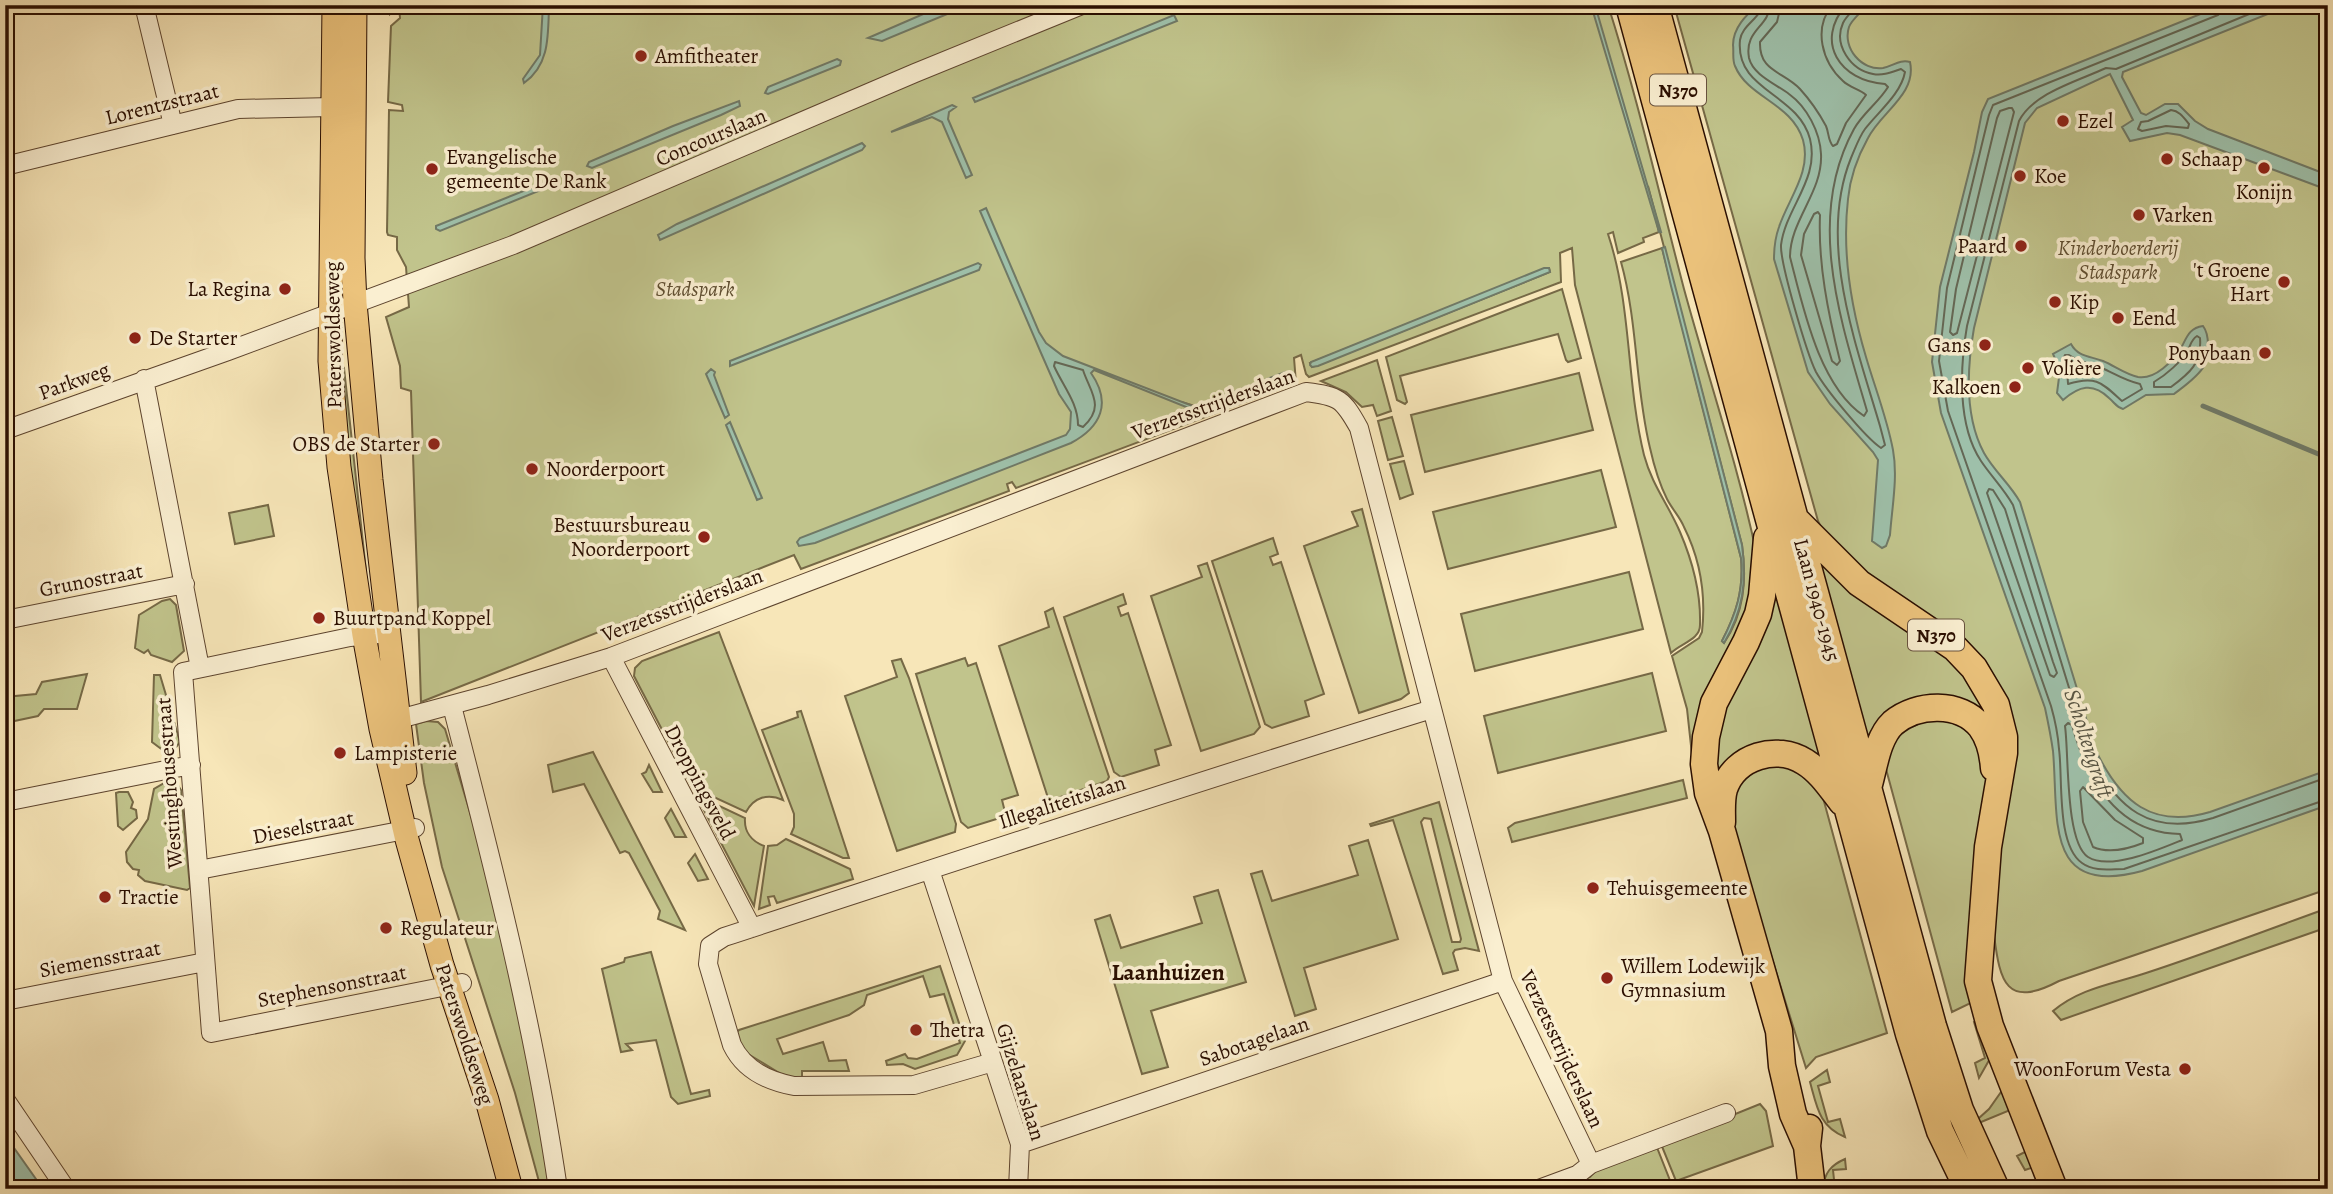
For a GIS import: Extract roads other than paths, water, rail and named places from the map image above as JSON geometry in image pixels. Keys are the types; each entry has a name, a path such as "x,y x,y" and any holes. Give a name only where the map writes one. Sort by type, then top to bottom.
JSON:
{"highway":[{"name":"Laan 1940-1945","path":"1626,5 1643,58 1847,809 1915,1008 1996,1189"},
{"name":"Laan 1940-1945","path":"1655,5 1868,790 1915,1008 1928,1098 1954,1163 1968,1189"},
{"name":"N370","path":"1794,518 1859,583 1955,648 1979,674 1996,705 2004,737 2004,753 1988,847 1978,981 1983,1004 2054,1189"},
{"name":"N370","path":"1768,519 1758,614 1714,703 1706,737 1704,764 1708,793 1722,831 1779,1031 1798,1062 1810,1110 1808,1152 1812,1189"},
{"name":"N370","path":"1868,790 1879,750 1894,723 1914,711 1938,707 1970,718 1984,733 1992,756 1996,794"},
{"name":"N370","path":"1722,831 1723,796 1727,783 1745,763 1768,754 1788,755 1806,762 1847,809"},
{"name":"N370","path":"1981,942 2006,1022 2070,1189"}],"main road":[{"name":"Paterswoldseweg","path":"334,5 330,361 339,467 364,635 388,722 410,829 511,1189"},
{"name":"Paterswoldseweg","path":"355,5 355,303 387,634 388,722"},
{"name":"Paterswoldseweg","path":"455,984 508,1134 521,1189"}],"street":[{"path":"144,5 173,125"},
{"name":"Concourslaan","path":"355,303 513,244 1082,5"},
{"name":"Lorentzstraat","path":"5,166 238,109 333,107"},
{"name":"Parkweg","path":"5,430 355,303"},
{"path":"145,379 200,667 364,635 387,634"},
{"name":"Verzetsstrijderslaan","path":"388,722 452,706 611,657 1306,392 1330,395 1348,407 1359,428 1503,981 1591,1164"},
{"name":"Grunostraat","path":"5,620 185,584"},
{"name":"Droppingsveld","path":"611,657 752,928"},
{"name":"Westinghousestraat","path":"200,667 183,671 211,1033"},
{"path":"452,706 526,1008 558,1189"},
{"name":"Illegaliteitslaan","path":"993,1062 914,1085 794,1086 775,1083 747,1067 737,1057 708,964 710,946 724,937 1255,763 1432,709"},
{"path":"5,802 191,765"},
{"name":"Dieselstraat","path":"199,870 410,829"},
{"name":"Gijzelaarslaan","path":"930,870 1020,1144 1018,1189"},
{"name":"Siemensstraat","path":"5,1001 205,962"},
{"name":"Sabotagelaan","path":"1020,1144 1503,981"},
{"name":"Stephensonstraat","path":"211,1033 455,984"},
{"path":"5,1099 66,1189"},
{"path":"1539,1189 1577,1175 1591,1164 1726,1113"}],"water":[{"path":"543,5 549,5 546,48 539,67 524,83 523,79 540,55"},
{"path":"944,5 969,5 882,41 868,38"},
{"path":"1591,5 1595,5 1661,232 1659,232"},
{"path":"1758,5 1867,5 1849,27 1848,43 1851,50 1861,62 1875,68 1903,61 1910,62 1908,84 1864,145 1849,191 1846,219 1849,279 1856,319 1893,450 1895,481 1890,535 1886,546 1882,548 1872,541 1878,460 1830,404 1808,372 1774,259 1778,231 1802,174 1805,152 1803,140 1790,117 1750,86 1734,64 1735,33"},
{"name":"Scholtengraft","path":"2223,5 2290,5 2123,72 2122,77 2141,113 2146,115 2165,104 2178,104 2195,121 2208,129 2328,175 2328,190 2180,135 2167,133 2130,141 2122,127 2133,120 2110,74 2037,108 2025,123 1974,328 1969,375 1970,408 1984,453 2020,502 2096,751 2116,784 2141,807 2155,814 2189,816 2210,812 2328,770 2328,805 2142,871 2110,876 2087,873 2072,862 2063,846 2058,825 2053,751 2045,708 1941,413 1932,362 1940,287 1982,112 1988,99"},
{"path":"1174,15 1177,21 975,102 973,98"},
{"path":"837,59 841,61 840,65 765,93 768,87"},
{"path":"739,101 740,106 721,115 592,168 587,166 589,162 673,126"},
{"path":"952,105 956,107 949,112 948,119 972,175 966,178 942,122 932,117 891,132"},
{"path":"862,143 865,146 862,150 660,240 658,235 677,224"},
{"path":"559,179 558,183 440,231 436,229 436,226"},
{"path":"986,208 1039,332 1046,343 1063,356 1195,407 1285,372 1289,374 1209,409 1196,411 1094,370 1091,373 1101,394 1100,413 1090,430 1071,443 815,543 799,546 797,542 800,538 1066,435 1070,429 1071,412 1059,394 980,211"},
{"path":"1665,247 1742,545 1742,596 1736,619 1724,643 1722,641 1740,591 1741,558 1671,286 1662,248"},
{"path":"978,263 981,265 979,270 730,366 730,361"},
{"path":"1549,268 1550,272 1318,366 1310,365 1311,362"},
{"path":"2203,326 2208,345 2204,366 2174,394 2146,395 2123,409 2092,388 2080,389 2063,400 2057,393 2060,370 2053,354 2071,344 2081,354 2103,361 2133,376 2144,377 2157,373 2168,364 2191,331"},
{"path":"711,369 715,372 729,415 725,418 706,374"},
{"path":"730,422 762,498 757,500 726,425"},
{"path":"5,1135 7,1138 43,1189 5,1189"}],"waterway":[{"path":"2203,406 2328,458"}],"place":[{"name":"Amfitheater","path":"641,56"},
{"name":"Ezel","path":"2063,121"},
{"name":"Schaap","path":"2167,159"},
{"name":"Konijn","path":"2264,168"},
{"name":"Evangelische gemeente De Rank","path":"432,169"},
{"name":"Koe","path":"2020,176"},
{"name":"Varken","path":"2139,215"},
{"name":"Paard","path":"2021,246"},
{"name":"'t Groene Hart","path":"2284,282"},
{"name":"La Regina","path":"285,289"},
{"name":"Kip","path":"2055,302"},
{"name":"Eend","path":"2118,318"},
{"name":"De Starter","path":"135,338"},
{"name":"Gans","path":"1985,345"},
{"name":"Ponybaan","path":"2265,353"},
{"name":"Volière","path":"2028,368"},
{"name":"Kalkoen","path":"2015,387"},
{"name":"OBS de Starter","path":"434,444"},
{"name":"Noorderpoort","path":"532,469"},
{"name":"Bestuursbureau Noorderpoort","path":"704,537"},
{"name":"Buurtpand Koppel","path":"319,618"},
{"name":"Lampisterie","path":"340,753"},
{"name":"Tehuisgemeente","path":"1593,888"},
{"name":"Tractie","path":"105,897"},
{"name":"Regulateur","path":"386,928"},
{"name":"Willem Lodewijk Gymnasium","path":"1607,978"},
{"name":"Thetra","path":"916,1030"},
{"name":"WoonForum Vesta","path":"2185,1069"}],"district":[{"name":"Laanhuizen","path":"1168,972"}],"park label":[{"name":"Kinderboerderij Stadspark","path":"2118,260"},
{"name":"Stadspark","path":"695,289"}]}
